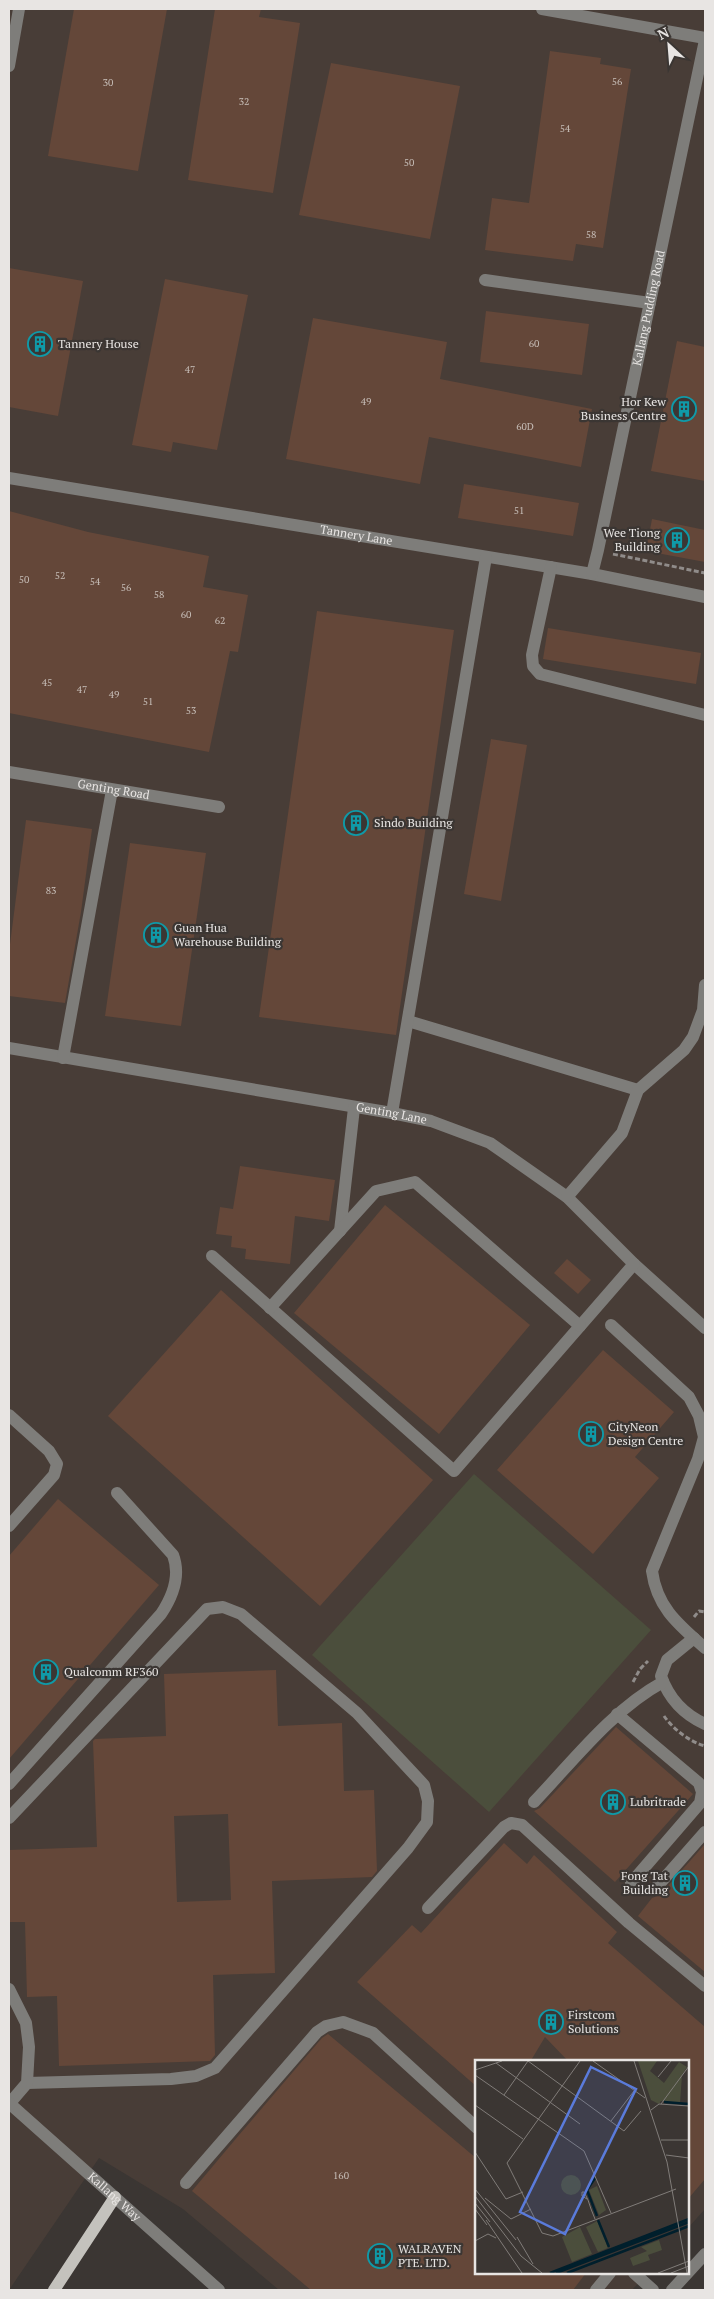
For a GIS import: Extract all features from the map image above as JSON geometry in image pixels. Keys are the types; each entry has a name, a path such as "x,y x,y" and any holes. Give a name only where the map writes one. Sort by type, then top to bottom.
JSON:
{"main road":[{"path":"54,2290 115,2197"}],"street":[{"path":"9,66 19,9"},
{"name":"Kallang Pudding Road","path":"542,9 705,39 592,574"},
{"path":"485,280 650,303"},
{"name":"Tannery Lane","path":"9,478 592,574 705,597"},
{"path":"392,1113 486,557"},
{"path":"551,567 532,654 533,666 540,674 705,715"},
{"name":"Genting Road","path":"9,772 219,807"},
{"path":"63,1058 112,790"},
{"path":"567,1197 622,1133 638,1090 684,1050 688,1044 703,1010 705,985"},
{"path":"408,1021 638,1090"},
{"name":"Genting Lane","path":"9,1048 219,1082 354,1108 392,1113 430,1121 490,1143 567,1197 634,1264 705,1328"},
{"path":"340,1231 354,1108"},
{"path":"270,1308 376,1191 415,1182 580,1326"},
{"path":"212,1256 454,1471 634,1264"},
{"path":"611,1325 690,1397 699,1416 704,1437 698,1459 658,1552 652,1571 654,1586 663,1606 705,1648"},
{"path":"9,1415 49,1451 57,1464 54,1475 9,1526"},
{"path":"9,1784 161,1614 173,1597 176,1564 173,1555 116,1493"},
{"path":"9,1818 207,1608 223,1607 241,1614 357,1713 424,1784 428,1801 427,1822 408,1848 215,2068 196,2076 171,2079 27,2083"},
{"path":"694,1638 667,1660 661,1676 666,1692 689,1716 705,1724"},
{"path":"534,1802 617,1714 645,1692 663,1682"},
{"path":"617,1714 699,1783 702,1792 700,1803 631,1883"},
{"path":"428,1908 504,1827 511,1823 522,1825 629,1923 705,1986"},
{"path":"654,1890 705,1832"},
{"path":"9,1990 26,2024 29,2047 27,2083 9,2104"},
{"path":"186,2183 317,2032 326,2026 343,2022 373,2033 475,2127"},
{"name":"Kallang Way","path":"9,2104 219,2290"},
{"path":"689,2271 705,2254"},
{"path":"596,2290 609,2274"},
{"path":"635,2274 653,2290"},
{"path":"672,2290 687,2274"}],"path":[{"path":"598,550 705,573"}],"shaded area":[{"path":"9,9 705,9 705,2209 689,2227 689,2060 475,2060 475,2274 647,2274 632,2290 279,2290 183,2209 99,2158 9,2290"}],"green space":[{"path":"474,1474 651,1630 489,1812 312,1655"}],"building":[{"path":"74,9 167,9 138,171 48,156"},
{"path":"215,9 261,9 259,17 300,23 273,193 188,180"},
{"path":"550,51 601,58 600,64 631,69 603,248 576,244 573,261 485,250 492,198 529,203"},
{"path":"331,63 460,86 430,239 299,215"},
{"name":"Tannery House","path":"9,268 83,281 58,416 9,407"},
{"path":"165,279 248,295 217,450 173,442 171,452 132,445"},
{"path":"486,311 589,324 582,375 480,362"},
{"path":"313,318 447,342 440,379 592,409 581,467 429,437 420,484 286,459"},
{"name":"Hor Kew Business Centre","path":"677,341 705,347 705,481 651,471"},
{"path":"464,484 579,503 573,536 458,518"},
{"path":"9,511 88,532 209,556 203,587 248,595 238,652 230,651 209,752 9,713"},
{"name":"Wee Tiong Building","path":"652,519 705,530 705,562 646,551"},
{"name":"Sindo Building","path":"317,611 454,630 396,1035 259,1017"},
{"path":"548,628 701,653 696,684 543,659"},
{"path":"491,739 527,745 501,901 464,894"},
{"path":"26,820 92,829 81,912 65,1003 9,996 9,952"},
{"name":"Guan Hua Warehouse Building","path":"130,843 206,853 181,1026 105,1016"},
{"path":"240,1166 335,1180 329,1221 295,1216 290,1264 245,1259 246,1249 231,1247 232,1236 216,1234 220,1207 233,1209"},
{"path":"385,1205 530,1325 439,1434 294,1313"},
{"path":"567,1259 591,1280 578,1294 554,1273"},
{"path":"221,1290 433,1480 320,1606 108,1416"},
{"name":"CityNeon Design Centre","path":"603,1350 674,1412 635,1457 659,1478 593,1554 497,1470"},
{"name":"Qualcomm RF360","path":"58,1499 159,1585 9,1759 9,1556"},
{"path":"276,1670 278,1726 342,1723 344,1791 374,1790 377,1871 372,1877 272,1881 275,1973 213,1975 215,2055 210,2061 59,2066 57,1996 27,1997 25,1922 9,1922 9,1850 97,1847 93,1741 95,1739 166,1736 164,1674","holes":["228,1814 231,1900 177,1902 174,1816"]},
{"name":"Lubritrade","path":"616,1727 693,1794 615,1882 534,1811 540,1808"},
{"name":"Firstcom Solutions","path":"504,1843 527,1864 534,1855 617,1932 608,1943 705,2027 705,2179 689,2198 689,2060 567,2060 545,2037 531,2060 475,2060 475,2085 357,1982 412,1925 421,1933"},
{"name":"Fong Tat Building","path":"705,1844 705,1972 638,1916 652,1898 660,1895"},
{"path":"328,2034 475,2157 475,2274 585,2274 573,2290 311,2290 192,2191 322,2038"}],"place":[{"name":"Tannery House","path":"40,344"},
{"name":"Hor Kew Business Centre","path":"684,409"},
{"name":"Wee Tiong Building","path":"677,540"},
{"name":"Sindo Building","path":"356,823"},
{"name":"Guan Hua Warehouse Building","path":"156,935"},
{"name":"CityNeon Design Centre","path":"591,1434"},
{"name":"Qualcomm RF360","path":"46,1672"},
{"name":"Lubritrade","path":"613,1802"},
{"name":"Fong Tat Building","path":"685,1883"},
{"name":"Firstcom Solutions","path":"551,2022"},
{"name":"WALRAVEN PTE. LTD.","path":"380,2256"}]}
